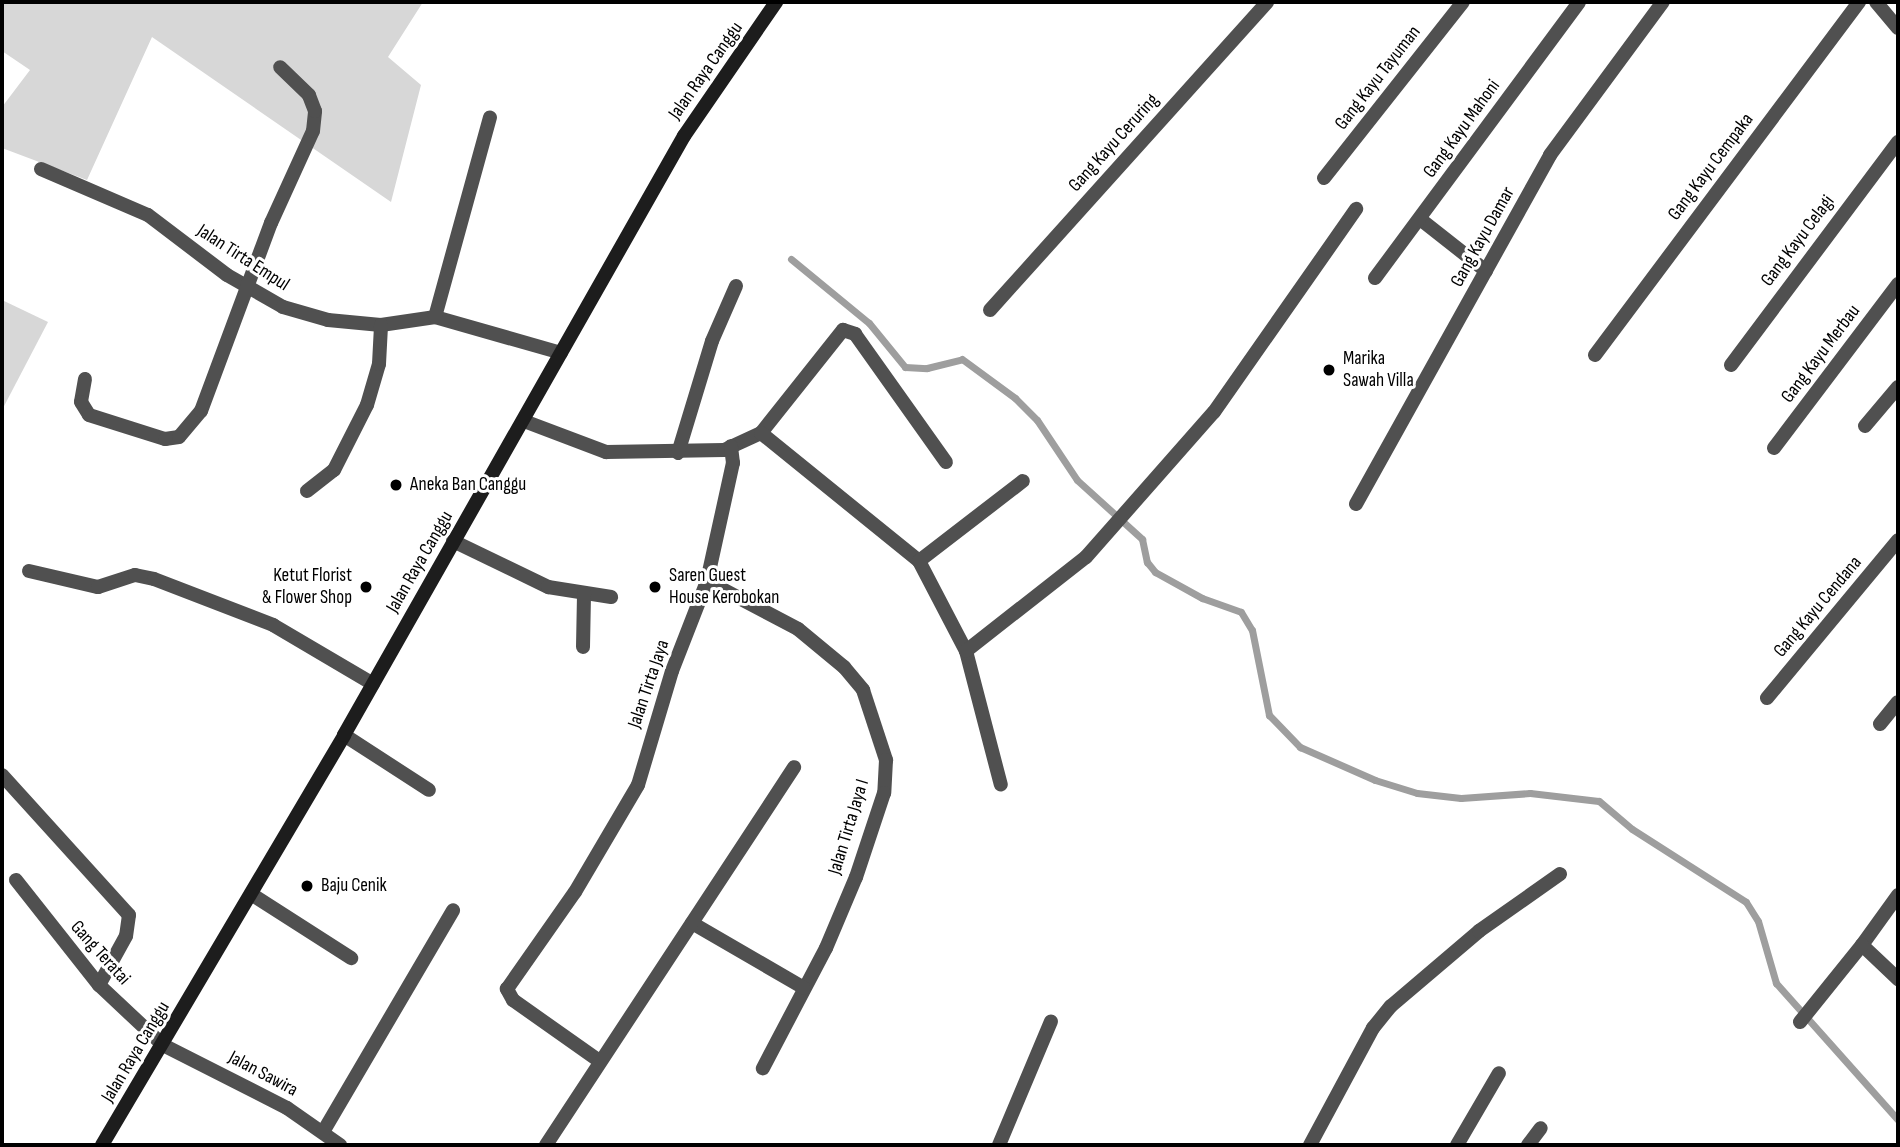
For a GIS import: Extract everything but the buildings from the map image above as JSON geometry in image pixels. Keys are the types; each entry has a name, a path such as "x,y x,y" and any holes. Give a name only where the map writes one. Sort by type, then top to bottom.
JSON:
{"main road":[{"name":"Jalan Raya Canggu","path":"102,1145 344,735 684,136 774,2"}],"street":[{"name":"Gang Kayu Ceruring","path":"990,310 1267,2"},
{"name":"Gang Kayu Tayuman","path":"1324,178 1463,2"},
{"name":"Gang Kayu Mahoni","path":"1375,278 1579,2"},
{"name":"Gang Kayu Damar","path":"1356,503 1550,155 1663,2"},
{"name":"Gang Kayu Cempaka","path":"1595,355 1858,2"},
{"path":"1876,2 1898,28"},
{"path":"85,379 81,402 89,415 165,439 179,438 201,411 216,377 247,287 313,131 315,111 309,95 280,67"},
{"path":"435,317 490,117"},
{"name":"Gang Kayu Celagi","path":"1731,365 1898,142"},
{"name":"Jalan Tirta Empul","path":"41,169 148,215 247,287 283,307 328,320 381,325 435,317 561,353"},
{"path":"966,651 1086,557 1214,412 1356,209"},
{"path":"1420,219 1486,271"},
{"name":"Gang Kayu Merbau","path":"1774,448 1898,284"},
{"path":"678,453 712,341 736,286"},
{"path":"307,491 334,470 367,405 379,363 381,325"},
{"path":"524,421 606,452 678,453 731,446 761,433 840,331 850,331 946,462"},
{"path":"1865,426 1898,387"},
{"path":"761,433 919,561 966,651 1000,785"},
{"name":"Jalan Tirta Jaya","path":"598,1060 513,1000 507,989 630,802 672,671 707,581 733,463 731,446"},
{"path":"919,561 1023,481"},
{"name":"Gang Kayu Cendana","path":"1768,698 1898,540"},
{"path":"453,541 548,587 611,597"},
{"path":"29,571 98,587 135,575 154,579 274,625 373,684"},
{"name":"Jalan Tirta Jaya I","path":"707,581 798,629 844,667 863,690 881,737 886,760 884,793 873,829 826,948 763,1068"},
{"path":"583,647 584,593"},
{"path":"1880,724 1898,702"},
{"path":"344,735 429,790"},
{"path":"545,1145 598,1060 692,923 793,767"},
{"path":"2,775 129,915 126,936 99,985"},
{"path":"1310,1145 1373,1028 1391,1006 1479,931 1560,874"},
{"name":"Gang Teratai","path":"16,880 99,985 163,1045"},
{"path":"251,894 351,958"},
{"path":"1800,1022 1898,895"},
{"path":"323,1132 453,910"},
{"path":"692,923 804,988"},
{"path":"1862,945 1898,979"},
{"path":"999,1145 1051,1021"},
{"name":"Jalan Sawira","path":"163,1045 254,1089 340,1145"},
{"path":"1457,1145 1499,1073"},
{"path":"1528,1145 1541,1128"}],"shaded area":[{"path":"2,2 423,2 388,57 421,85 391,202 152,37 87,180 2,148 2,107 30,70 2,51"},
{"path":"2,300 48,322 2,410"}],"waterway":[{"path":"791,259 869,323 905,367 927,368 962,359 1015,398 1037,420 1077,480 1142,539 1147,562 1155,572 1202,598 1241,612 1252,630 1269,715 1300,747 1375,780 1417,793 1461,798 1530,793 1599,801 1632,829 1746,902 1758,921 1776,983 1898,1120"}],"place":[{"name":"Marika Sawah Villa","path":"1329,370"},
{"name":"Aneka Ban Canggu","path":"396,485"},
{"name":"Ketut Florist & Flower Shop","path":"366,587"},
{"name":"Saren Guest House Kerobokan","path":"655,587"},
{"name":"Baju Cenik","path":"307,886"}]}
